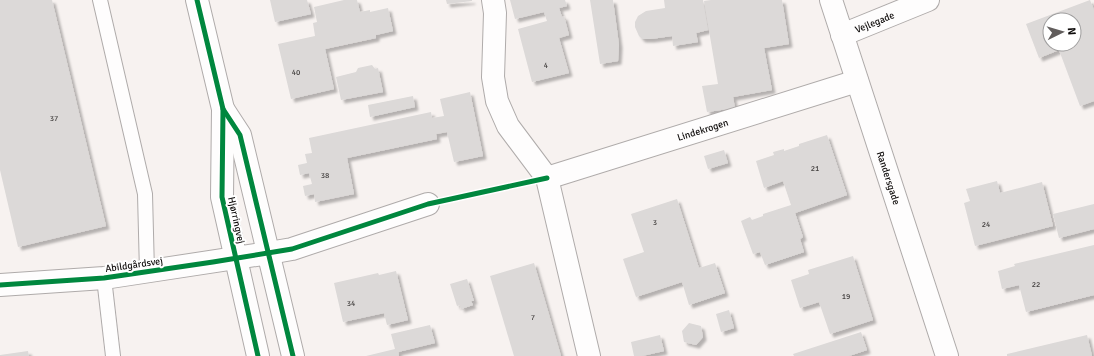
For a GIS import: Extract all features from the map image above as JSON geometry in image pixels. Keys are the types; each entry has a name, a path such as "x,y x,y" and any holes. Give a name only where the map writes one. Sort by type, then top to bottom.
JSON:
{"street":[{"name":"Hjørringvej","path":"197,0 223,108 222,197 258,356"},
{"path":"493,0 495,13 493,77 497,101 508,126 547,178 589,356"},
{"name":"Randersgade","path":"831,0 947,356"},
{"name":"Vejlegade","path":"842,35 928,0"},
{"name":"Lindekrogen","path":"547,178 858,81"},
{"name":"Hjørringvej","path":"223,108 240,135 293,356"},
{"path":"269,254 292,249 428,204"},
{"name":"Abildgårdsvej","path":"0,285 104,278 269,254"}],"lane":[{"path":"100,0 145,194 147,272"},
{"path":"104,278 113,356"}],"building":[{"path":"0,0 52,0 106,226 18,247 0,170"},
{"path":"270,0 307,0 311,14 275,22"},
{"path":"344,0 357,0 360,12 370,10 370,12 388,8 393,31 376,35 376,38 325,49 334,89 291,99 278,44 315,36 313,23 317,22 314,7"},
{"path":"446,0 472,0 472,1 447,4"},
{"path":"510,0 565,0 567,6 559,8 562,17 564,16 569,35 559,38 569,73 532,82 518,29 547,21 544,12 515,19"},
{"path":"590,0 613,0 619,45 618,61 600,64"},
{"path":"664,0 703,0 708,30 696,33 698,42 673,46 672,36 642,39 639,36 635,27 635,22 638,16 646,11 665,8"},
{"path":"782,0 789,44 764,48 772,90 733,97 735,108 707,112 702,86 718,84 704,1"},
{"path":"1090,0 1094,10 1094,101 1080,106 1060,52 1082,52 1082,12 1058,12"},
{"path":"1042,18 1042,52 1054,52 1039,58 1026,24"},
{"path":"372,65 375,69 378,68 383,92 341,100 336,77 356,72 358,68"},
{"path":"470,92 483,156 454,162 447,132 436,134 437,139 347,158 354,194 315,202 314,194 305,196 303,186 312,184 309,173 300,175 298,165 307,163 305,154 312,153 309,138 431,112 432,118 444,116 440,99"},
{"path":"413,96 415,107 370,117 368,105"},
{"path":"827,135 847,195 795,213 803,237 800,239 804,252 765,265 760,252 753,254 741,221 750,217 752,220 763,216 763,214 791,205 783,181 764,188 756,161 774,155 773,152 784,149 784,151 799,146 799,144"},
{"path":"724,150 728,163 708,169 704,156"},
{"path":"997,181 1000,193 1042,182 1053,226 975,246 964,203 970,201 966,189"},
{"path":"677,199 699,268 715,263 725,293 689,305 682,282 636,297 623,259 644,252 631,214"},
{"path":"1094,204 1094,229 1059,238 1053,214"},
{"path":"1094,245 1094,295 1026,312 1019,285 1002,289 998,271 1015,266 1014,264"},
{"path":"853,256 873,320 830,334 819,302 800,308 791,280 809,274 808,270"},
{"path":"534,263 561,356 514,356 490,276"},
{"path":"396,271 408,320 387,325 384,313 343,322 334,283 378,273 379,275"},
{"path":"467,279 474,301 471,301 473,305 461,309 460,305 457,306 450,284"},
{"path":"729,310 734,328 721,332 716,314"},
{"path":"689,323 701,326 703,337 696,345 684,342 682,331"},
{"path":"430,325 435,343 398,352 399,356 366,356 395,349 391,334"},
{"path":"861,332 867,350 849,356 794,356 793,354"},
{"path":"660,335 664,351 642,356 634,356 631,342"},
{"path":"1087,335 1092,356 1007,356 1007,354"},
{"path":"28,351 29,356 0,356 0,355"}],"cycle path":[{"path":"197,0 223,109 222,197 258,356"},
{"path":"223,109 240,135 293,356"},
{"path":"0,285 104,278 292,249 428,204 547,178"}]}
